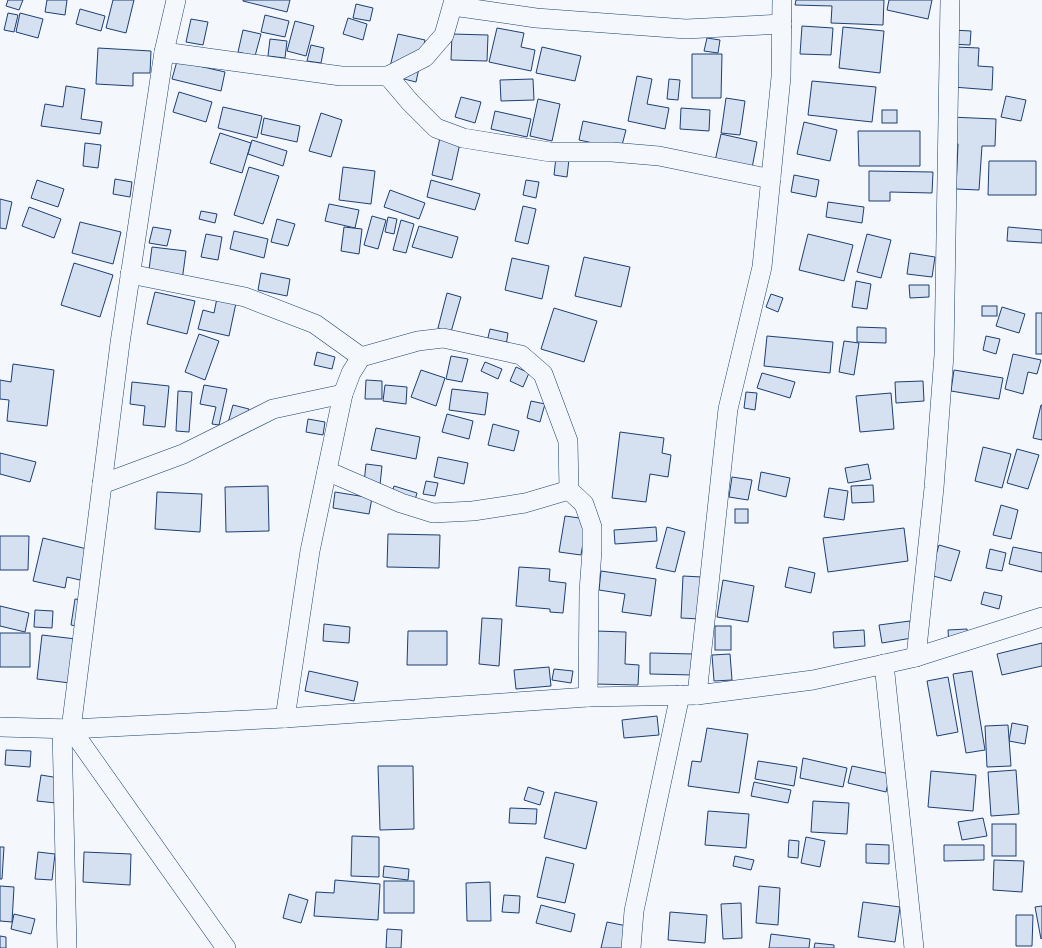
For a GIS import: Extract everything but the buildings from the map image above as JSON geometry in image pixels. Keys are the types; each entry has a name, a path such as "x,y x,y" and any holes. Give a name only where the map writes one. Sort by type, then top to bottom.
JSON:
{"street":[{"path":"67,948 67,729 130,274 164,52 176,0"},
{"path":"631,948 634,911 689,695 728,409 762,267 782,77 782,0"},
{"path":"916,657 934,488 944,355 950,0"},
{"path":"164,52 341,76 388,76 425,57 444,35 454,3 536,18 686,29 782,24"},
{"path":"388,76 410,102 436,128 463,138 550,152 612,152 659,156 771,179"},
{"path":"130,274 245,297 315,324 361,357"},
{"path":"285,718 310,551 344,394 351,373 361,357 418,341 443,338 521,355 543,374 568,441 569,490 584,504 592,527 592,551 588,591 588,697"},
{"path":"102,484 183,454 273,408 344,394"},
{"path":"327,471 401,503 433,513 473,511 525,503 569,490"},
{"path":"0,727 67,729 285,718 588,697 689,695 812,680 916,657 1042,617"},
{"path":"884,664 914,948"},
{"path":"67,729 226,948"}]}
